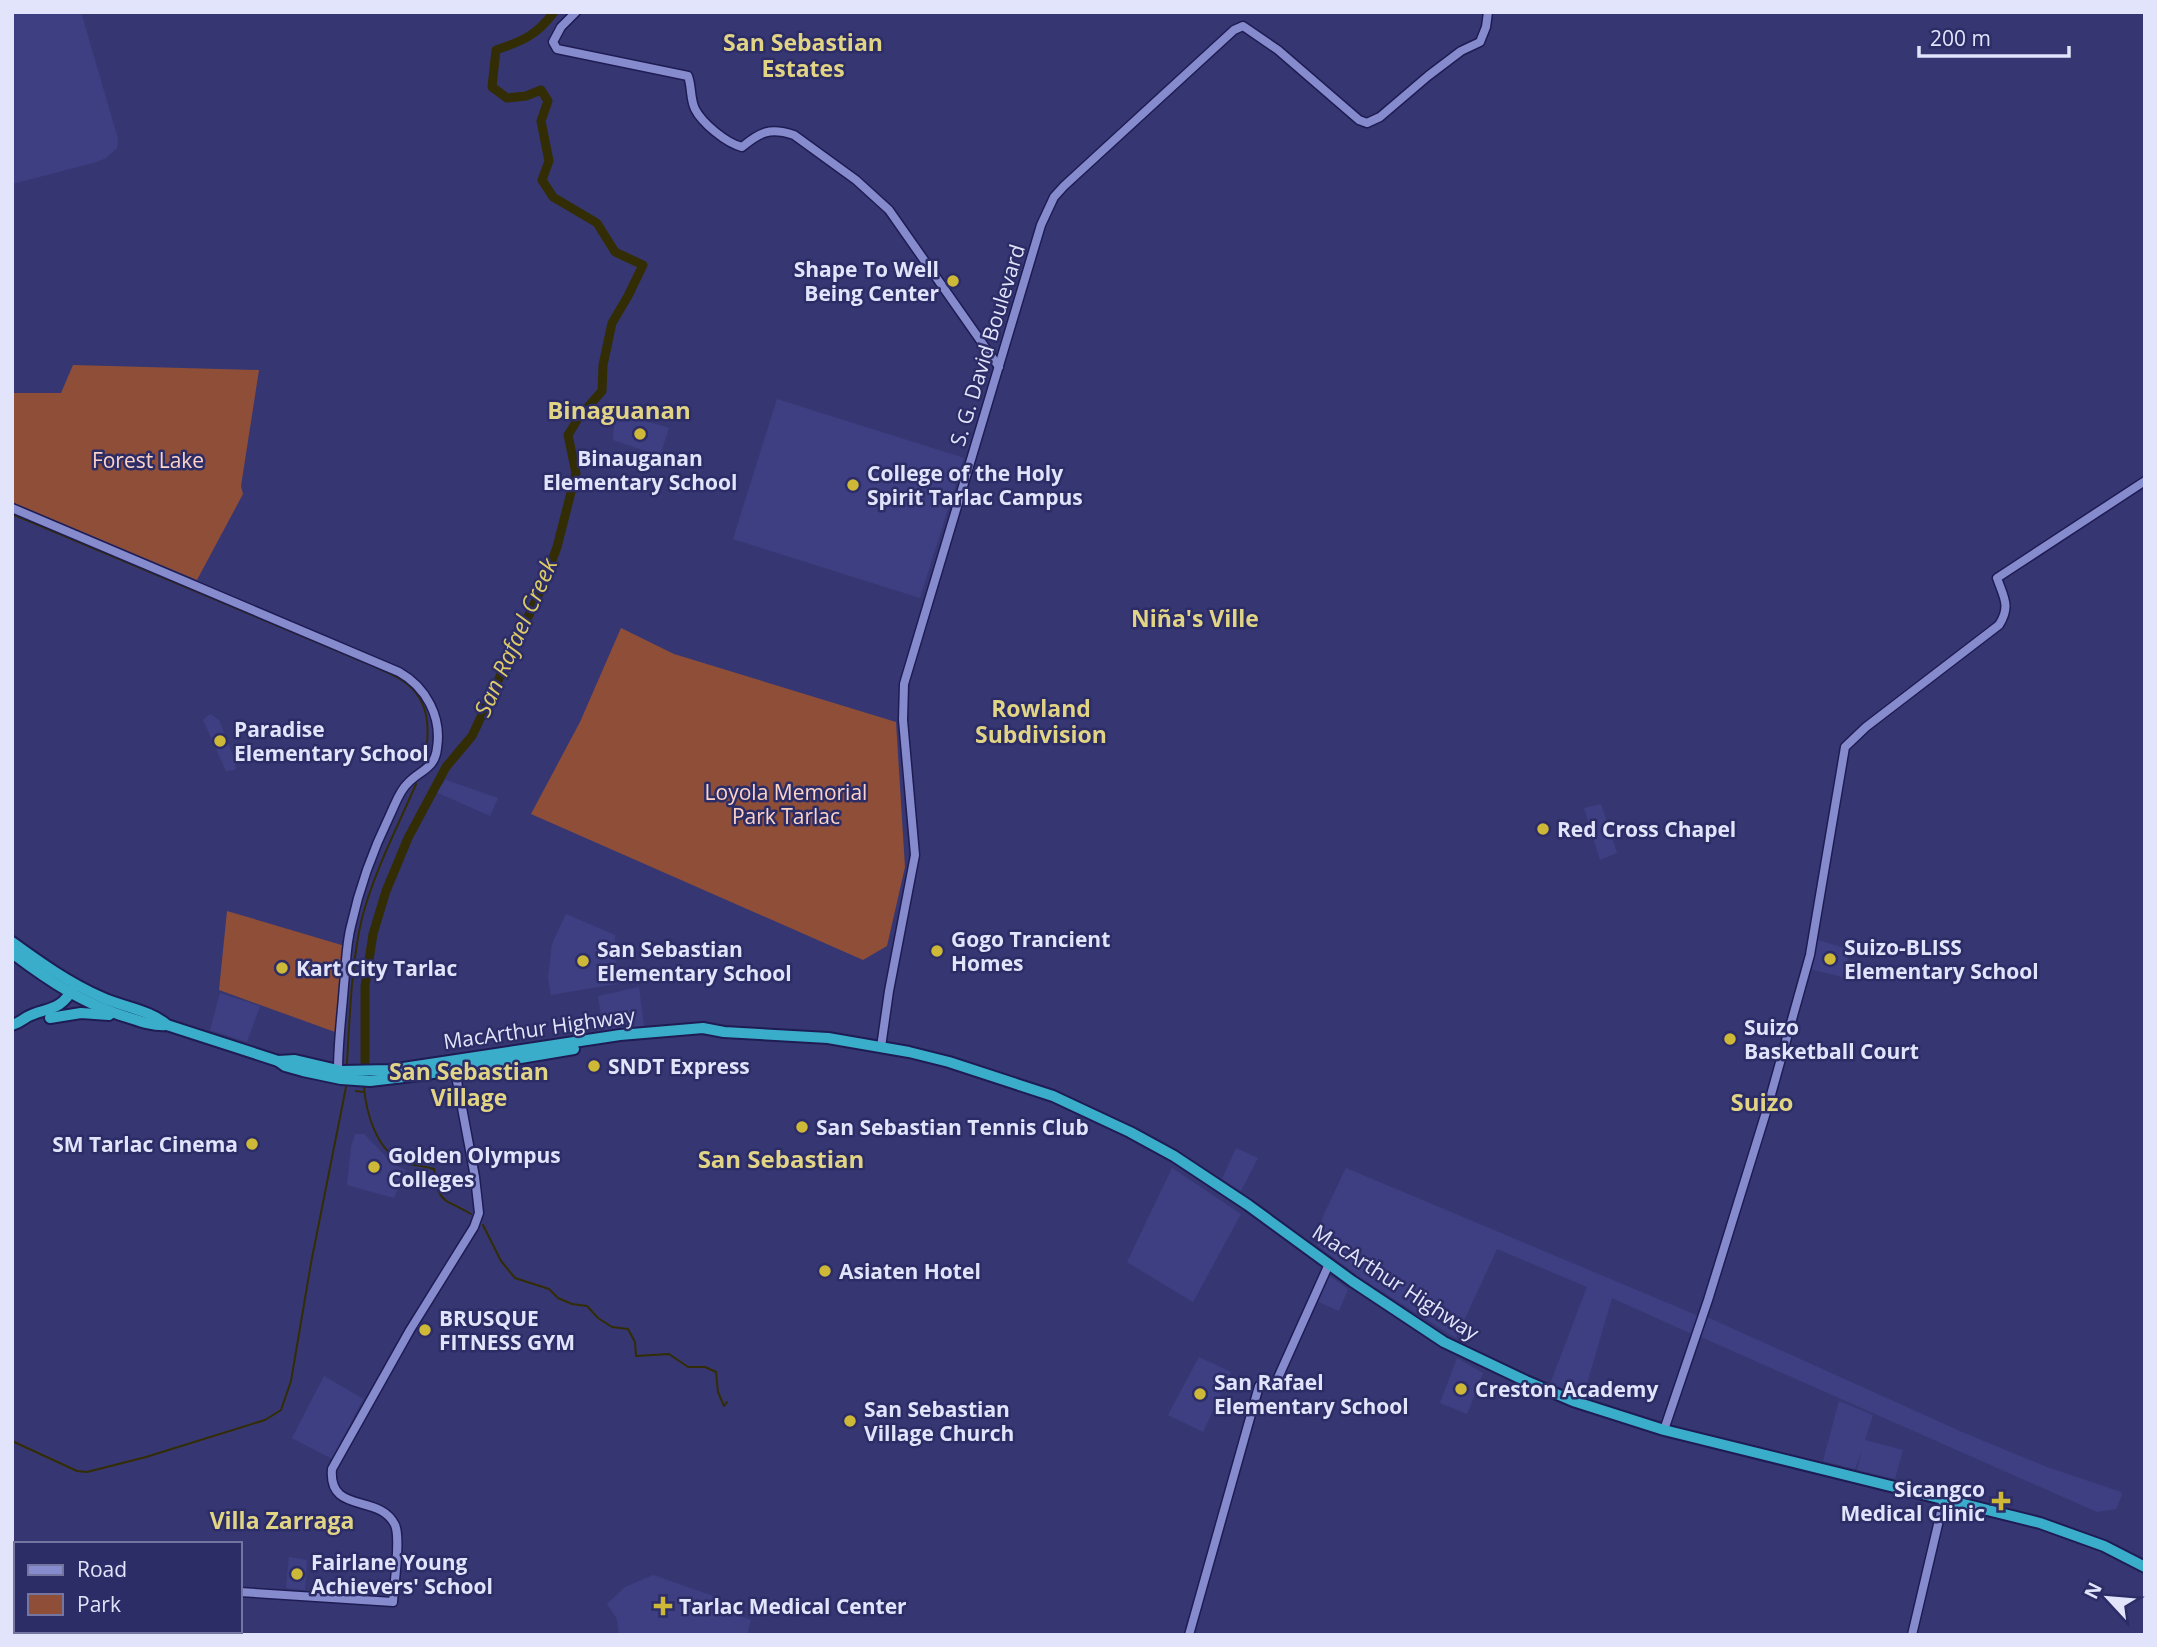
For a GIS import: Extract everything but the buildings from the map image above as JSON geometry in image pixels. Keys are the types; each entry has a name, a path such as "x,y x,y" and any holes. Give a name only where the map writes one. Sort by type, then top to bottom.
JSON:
{"highway":[{"name":"MacArthur Highway","path":"12,943 75,991 160,1018 167,1025"},
{"name":"MacArthur Highway","path":"12,953 47,978 126,1017 159,1026 167,1025 278,1060 295,1060 338,1070 390,1070 454,1065 624,1041 715,1035 724,1032 828,1038 881,1046 942,1060 1053,1096 1130,1132 1192,1167 1444,1342 1489,1365 1573,1401 1664,1430 2067,1531 2145,1567"},
{"path":"47,978 54,998 47,1015"},
{"path":"17,1024 27,1025 63,1011 75,991"},
{"path":"47,1015 81,1013 126,1017"},
{"name":"MacArthur Highway","path":"278,1060 288,1068 360,1080 407,1077 454,1065"}],"street":[{"path":"576,12 557,33 554,42 557,49 688,76 698,114 733,144 741,147 757,134 783,132 794,135 856,180 889,211 999,366"},
{"name":"S. G. David Boulevard","path":"881,1046 888,991 915,855 903,720 904,684 1041,225 1054,197 1234,30 1243,26 1263,38 1359,120 1367,123 1380,117 1461,51 1480,42 1488,12"},
{"path":"1664,1430 1708,1300 1767,1109 1810,956 1845,747 1866,727 1998,625 2007,606 1997,578 2145,481"},
{"path":"12,508 399,672 409,678 427,698 436,718 437,752 433,763 409,781 401,792 375,850 358,901 350,929 338,1070"},
{"path":"242,1592 393,1602 396,1527 388,1514 342,1497 333,1484 332,1469 410,1330 474,1227 479,1213 454,1065"},
{"path":"1189,1635 1259,1387 1277,1380 1329,1264"},
{"path":"1912,1635 1944,1499"}],"shaded area":[{"path":"12,12 81,12 118,139 117,148 106,158 12,184"},
{"name":"College of the Holy Spirit Tarlac Campus","path":"777,399 964,458 920,598 733,539"},
{"name":"Binauganan Elementary School","path":"615,412 669,428 660,456 613,440"},
{"name":"Paradise Elementary School","path":"210,714 219,720 236,763 235,770 226,771 203,720"},
{"path":"446,780 498,798 490,816 436,792"},
{"path":"1601,804 1617,853 1600,860 1584,808"},
{"name":"San Sebastian Elementary School","path":"566,914 615,935 616,984 551,995 548,978 552,944"},
{"name":"Suizo-BLISS Elementary School","path":"1818,940 1850,950 1842,977 1810,969"},
{"path":"639,987 644,1027 604,1034 598,996"},
{"path":"220,993 260,1006 247,1042 210,1030"},
{"name":"Golden Olympus Colleges","path":"355,1134 364,1134 393,1164 406,1170 394,1198 347,1185"},
{"path":"1236,1148 1258,1158 1241,1191 1222,1179"},
{"path":"1172,1168 1241,1214 1193,1302 1127,1262"},
{"path":"1346,1168 1701,1317 1694,1335 1612,1298 1583,1397 1575,1390 1569,1391 1550,1384 1587,1287 1497,1249 1456,1338 1359,1277 1317,1245 1316,1239 1324,1214"},
{"path":"1328,1275 1348,1289 1339,1311 1317,1301"},
{"path":"1707,1317 1962,1432 2047,1467 2121,1492 2116,1509 2097,1512 1701,1337"},
{"name":"San Rafael Elementary School","path":"1199,1357 1231,1372 1203,1432 1168,1415"},
{"name":"Creston Academy","path":"1457,1358 1483,1373 1467,1414 1440,1403"},
{"path":"324,1376 363,1399 332,1459 292,1438"},
{"path":"1839,1401 1873,1415 1865,1440 1903,1450 1895,1479 1857,1470 1862,1450 1855,1469 1823,1461"},
{"name":"Fairlane Young Achievers' School","path":"289,1557 307,1560 305,1590 286,1588"},
{"name":"Tarlac Medical Center","path":"653,1575 716,1597 719,1609 751,1620 747,1635 619,1635 617,1619 607,1604 625,1587"}],"green space":[{"name":"Forest Lake","path":"73,365 259,370 241,486 243,494 197,580 12,502 12,393 61,393"},
{"name":"Loyola Memorial Park Tarlac","path":"621,628 674,654 896,722 905,867 887,946 863,960 531,814 580,722"},
{"name":"Kart City Tarlac","path":"227,911 345,946 335,1032 219,990"}],"waterway":[{"name":"San Rafael Creek","path":"365,1065 365,986 373,934 386,891 408,838 446,767 472,736 543,585 557,547 576,473 568,435 579,417 602,391 603,365 612,323 643,265 615,252 597,223 553,197 542,180 549,161 541,121 548,101 541,90 526,96 507,98 492,87 496,50 529,36 554,12"},
{"path":"12,514 400,679 413,689 420,699 427,720 423,767"},
{"path":"347,1063 353,972 362,918 379,867 416,784"},
{"path":"12,1441 77,1471 87,1472 146,1457 265,1420 281,1410 291,1381 346,1087"},
{"path":"364,1087 370,1118 385,1148 401,1161 434,1169 440,1195 471,1214"},
{"path":"356,1091 363,1092"},
{"path":"483,1225 501,1261 515,1278 549,1289 558,1298 572,1304 587,1306 598,1318 612,1327 628,1329 635,1342 636,1356 669,1354 688,1367 705,1367 716,1372 718,1392 724,1406 727,1402"}],"place":[{"name":"Shape To Well Being Center","path":"953,281"},
{"name":"Binauganan Elementary School","path":"640,434"},
{"name":"College of the Holy Spirit Tarlac Campus","path":"853,485"},
{"name":"Paradise Elementary School","path":"220,741"},
{"name":"Red Cross Chapel","path":"1543,829"},
{"name":"Gogo Trancient Homes","path":"937,951"},
{"name":"Suizo-BLISS Elementary School","path":"1830,959"},
{"name":"San Sebastian Elementary School","path":"583,961"},
{"name":"Kart City Tarlac","path":"282,968"},
{"name":"Suizo Basketball Court","path":"1730,1039"},
{"name":"SNDT Express","path":"594,1066"},
{"name":"San Sebastian Tennis Club","path":"802,1127"},
{"name":"SM Tarlac Cinema","path":"252,1144"},
{"name":"Golden Olympus Colleges","path":"374,1167"},
{"name":"Asiaten Hotel","path":"825,1271"},
{"name":"BRUSQUE FITNESS GYM","path":"425,1330"},
{"name":"Creston Academy","path":"1461,1389"},
{"name":"San Rafael Elementary School","path":"1200,1394"},
{"name":"San Sebastian Village Church","path":"850,1421"},
{"name":"Sicangco Medical Clinic","path":"2001,1501"},
{"name":"Fairlane Young Achievers' School","path":"297,1574"},
{"name":"Tarlac Medical Center","path":"663,1606"}],"district":[{"name":"San Sebastian Estates","path":"803,55"},
{"name":"Binaguanan","path":"619,409"},
{"name":"Niña's Ville","path":"1195,618"},
{"name":"Rowland Subdivision","path":"1041,721"},
{"name":"San Sebastian Village","path":"469,1084"},
{"name":"Suizo","path":"1762,1101"},
{"name":"San Sebastian","path":"781,1158"},
{"name":"Villa Zarraga","path":"282,1520"}]}
